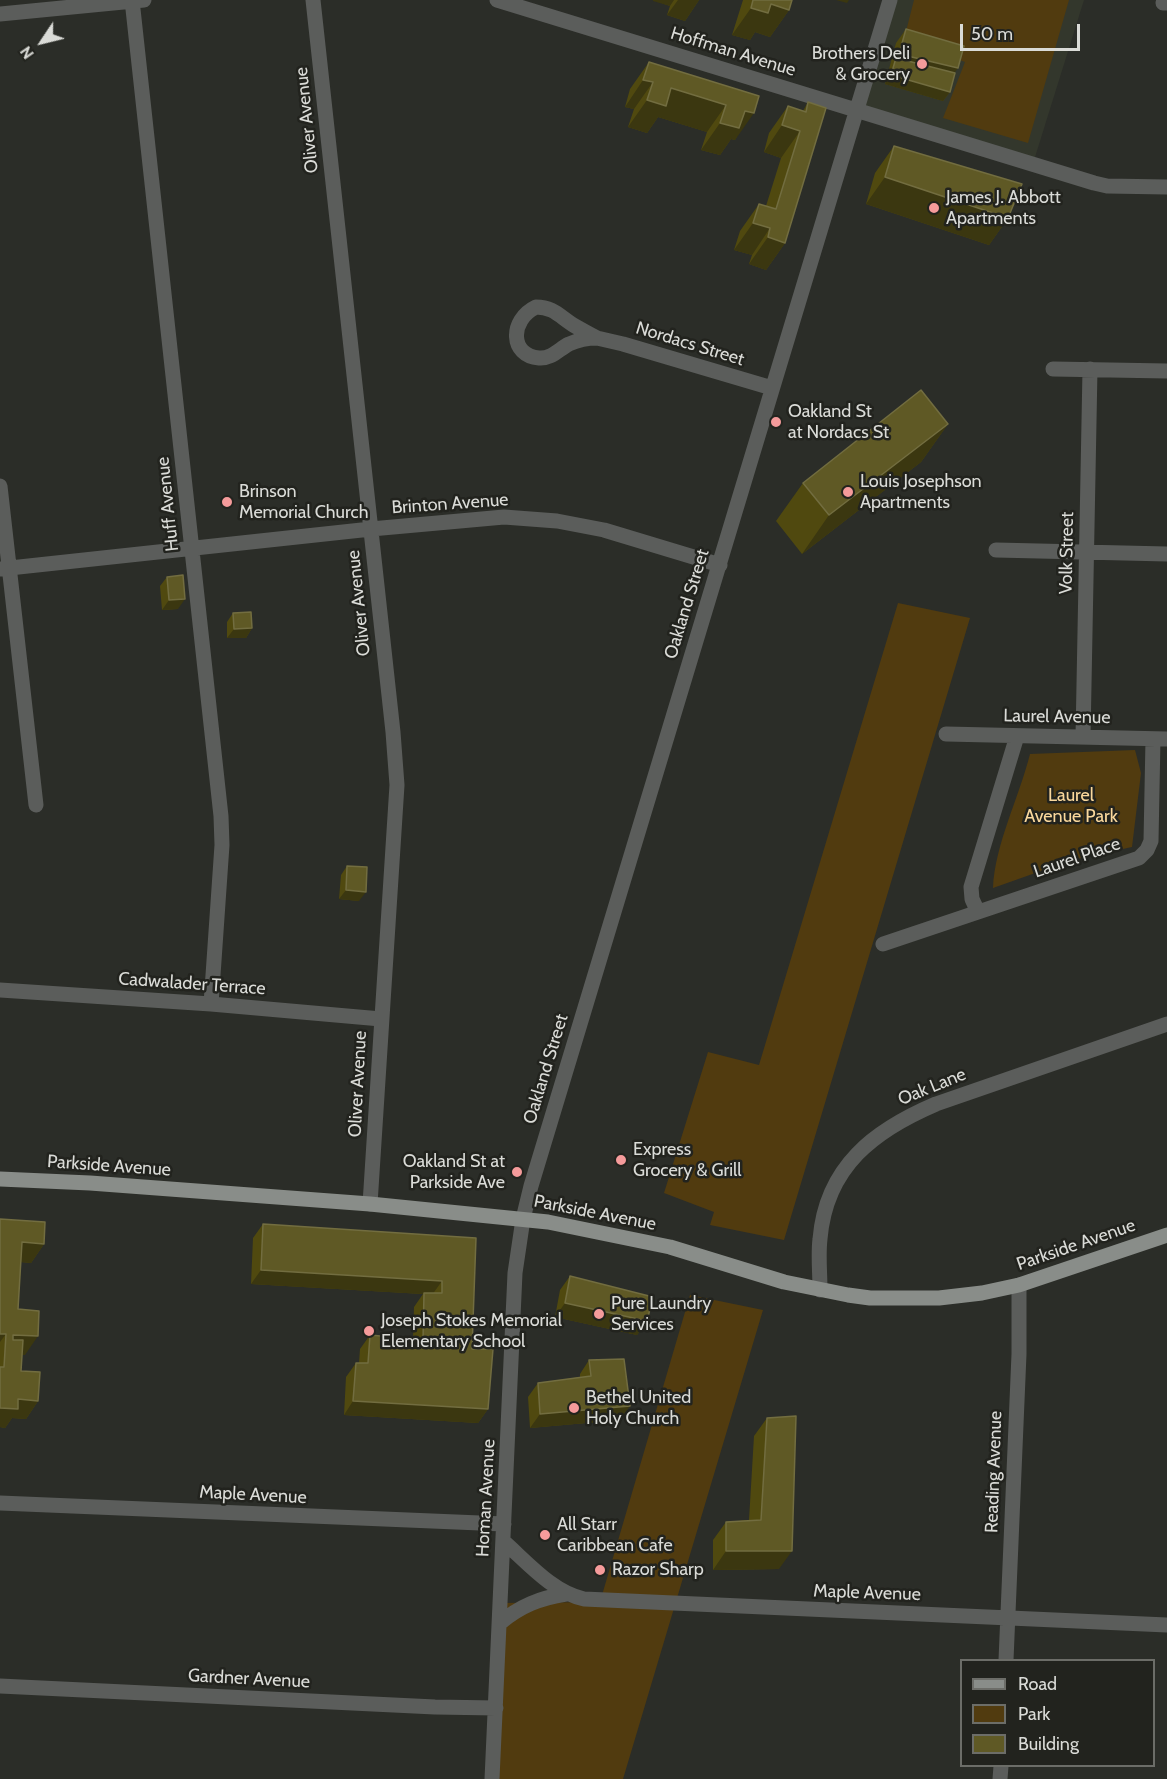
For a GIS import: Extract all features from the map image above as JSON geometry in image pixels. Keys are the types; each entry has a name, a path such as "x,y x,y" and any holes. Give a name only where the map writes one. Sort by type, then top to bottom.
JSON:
{"main road":[{"name":"Parkside Avenue","path":"0,1179 90,1183 370,1204 523,1219 658,1245 784,1282 820,1290 848,1295 905,1299 982,1293 1019,1285 1167,1235"}],"street":[{"path":"0,14 136,0"},
{"name":"Huff Avenue","path":"136,0 221,816 222,845 211,1004"},
{"name":"Oliver Avenue","path":"313,0 397,785 370,1204"},
{"name":"Hoffman Avenue","path":"497,0 1094,183 1107,186 1167,187"},
{"name":"Oakland Street","path":"523,1219 531,1186 890,0"},
{"name":"Nordacs Street","path":"597,338 577,340 550,357 539,358 529,355 520,346 517,341 516,328 526,312 536,307 547,307 597,338 772,388"},
{"path":"1053,369 1167,371"},
{"name":"Volk Street","path":"1083,737 1090,369"},
{"path":"0,486 4,569 36,805"},
{"name":"Brinton Avenue","path":"4,569 371,529 504,517 557,521 604,530 720,565"},
{"path":"996,550 1167,554"},
{"name":"Laurel Avenue","path":"946,734 1160,739"},
{"path":"978,912 972,899 971,887 1017,735"},
{"name":"Laurel Place","path":"884,944 1139,858 1147,850 1151,841 1160,739"},
{"name":"Cadwalader Terrace","path":"0,990 211,1004 381,1019"},
{"name":"Oak Lane","path":"820,1290 819,1241 828,1202 839,1177 850,1160 880,1133 907,1116 936,1104 1167,1024"},
{"name":"Homan Avenue","path":"492,1779 515,1274 523,1219"},
{"name":"Reading Avenue","path":"1006,1659 1019,1354 1019,1285"},
{"name":"Maple Avenue","path":"0,1503 504,1524"},
{"name":"Maple Avenue","path":"503,1541 566,1594 585,1599 1167,1625"},
{"name":"Maple Avenue","path":"500,1623 526,1604 546,1597 566,1594"},
{"name":"Gardner Avenue","path":"0,1686 496,1708"}],"shaded area":[{"path":"884,0 1084,0 1031,170 851,110"}],"green space":[{"path":"914,0 1069,0 1028,143 943,118 965,62 904,39"},
{"path":"898,603 970,618 784,1240 710,1225 714,1212 664,1193 708,1052 759,1065"},
{"name":"Laurel Avenue Park","path":"1135,750 1141,773 1132,847 1072,860 993,888 998,855 1030,754"},
{"path":"690,1295 763,1310 623,1779 489,1779 500,1603 600,1602"}],"building":[{"path":"753,0 792,0 789,10 771,4 768,13 751,8"},
{"path":"906,29 964,46 958,68 899,54"},
{"path":"896,58 955,73 950,92 891,75"},
{"path":"649,62 759,96 754,113 745,111 739,128 720,123 726,105 671,88 666,106 647,100 653,82 643,80"},
{"path":"808,102 826,108 785,243 768,237 770,228 753,223 759,204 776,209 800,131 782,125 788,106 806,112"},
{"path":"894,146 1022,184 1008,218 885,177"},
{"path":"921,390 948,424 829,515 803,483"},
{"path":"183,575 185,599 169,600 167,577"},
{"path":"251,612 252,628 234,629 233,613"},
{"path":"347,866 367,867 366,892 346,890"},
{"path":"0,1219 45,1222 44,1244 22,1242 18,1309 39,1311 38,1336 13,1335 13,1340 23,1340 21,1371 40,1372 38,1401 18,1399 18,1409 0,1408 0,1367 4,1367 6,1334 0,1334"},
{"name":"Joseph Stokes Memorial Elementary School","path":"263,1224 476,1238 472,1349 493,1349 488,1409 353,1401 356,1363 368,1363 370,1335 423,1340 424,1293 442,1293 442,1281 261,1270"},
{"path":"570,1276 653,1297 647,1321 565,1303"},
{"path":"624,1359 630,1406 540,1414 538,1383 591,1376 589,1360"},
{"path":"796,1416 792,1551 726,1551 726,1522 761,1520 767,1418"}],"place":[{"name":"Brothers Deli & Grocery","path":"922,64"},
{"name":"James J. Abbott Apartments","path":"934,208"},
{"name":"Oakland St at Nordacs St","path":"776,422"},
{"name":"Louis Josephson Apartments","path":"848,492"},
{"name":"Brinson Memorial Church","path":"227,502"},
{"name":"Express Grocery & Grill","path":"621,1160"},
{"name":"Oakland St at Parkside Ave","path":"517,1172"},
{"name":"Pure Laundry Services","path":"599,1314"},
{"name":"Joseph Stokes Memorial Elementary School","path":"369,1331"},
{"name":"Bethel United Holy Church","path":"574,1408"},
{"name":"All Starr Caribbean Cafe","path":"545,1535"},
{"name":"Razor Sharp","path":"600,1570"}]}
